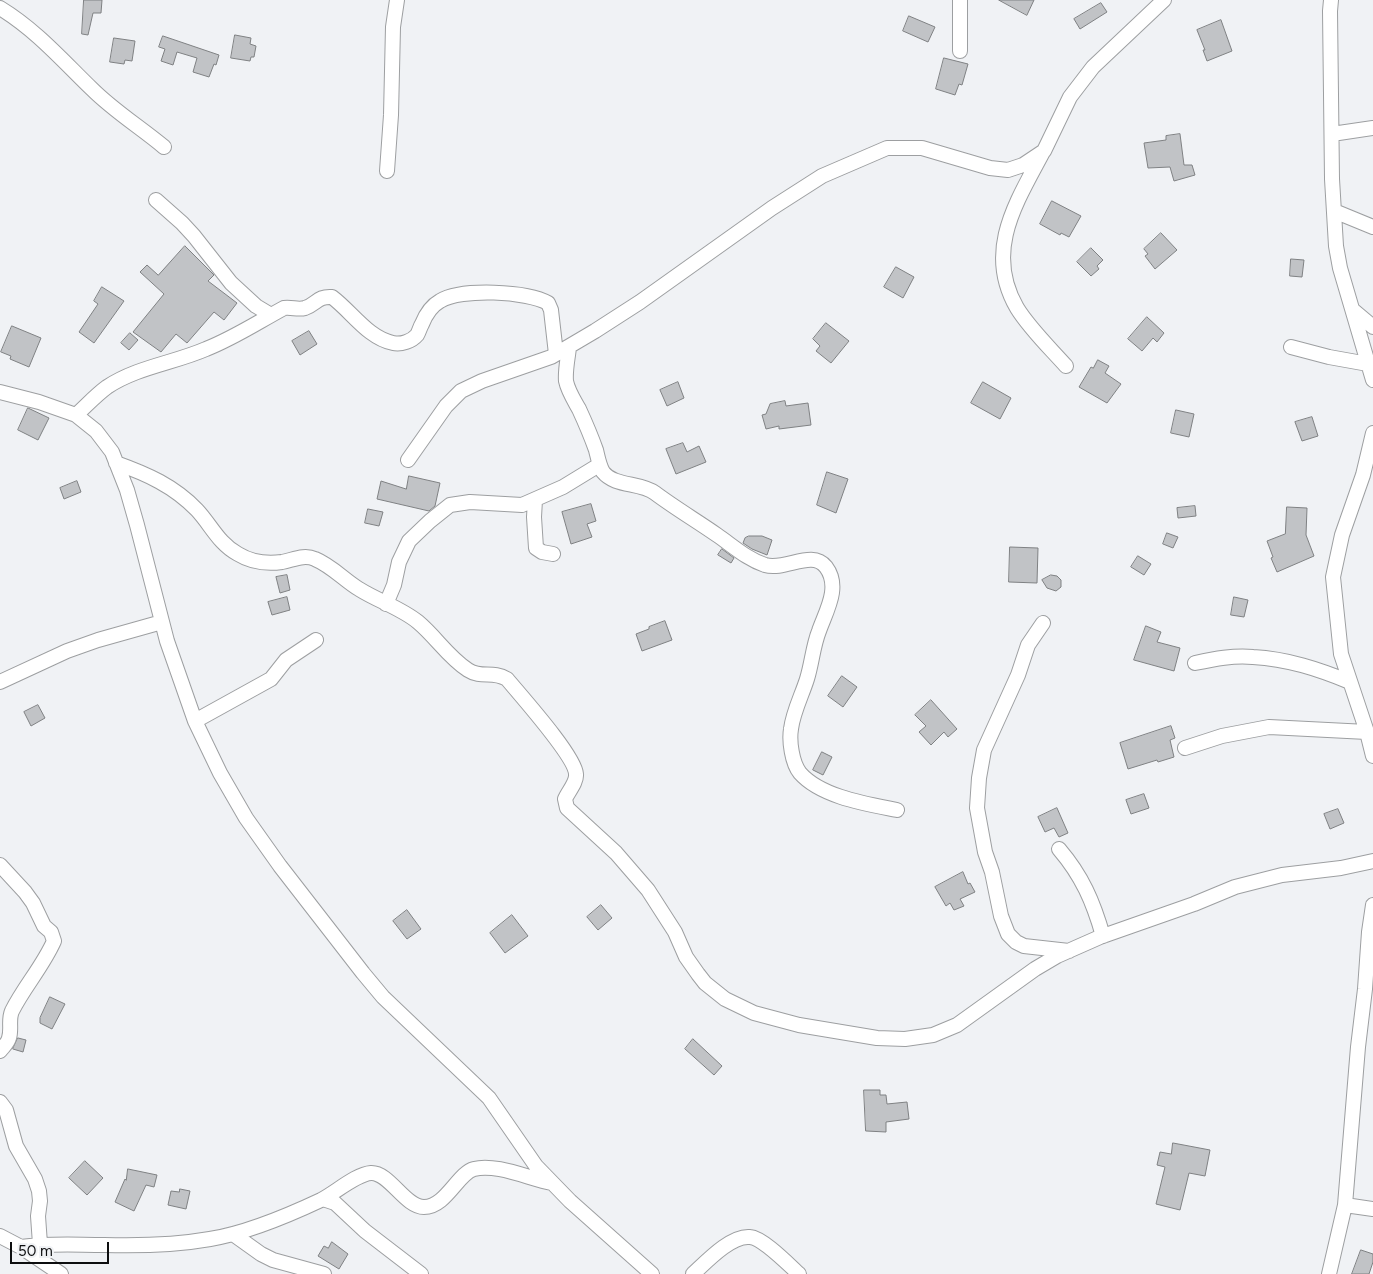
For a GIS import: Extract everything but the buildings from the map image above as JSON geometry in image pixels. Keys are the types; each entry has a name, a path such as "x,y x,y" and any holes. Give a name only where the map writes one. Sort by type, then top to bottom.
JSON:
{"street":[{"path":"387,171 397,0"},
{"path":"960,0 960,51"},
{"path":"1066,366 1036,333 1018,309 1008,291 1002,266 1003,241 1012,214 1070,97 1093,67 1164,0"},
{"path":"1331,0 1332,134 1336,246 1340,268 1373,380"},
{"path":"0,8 31,29 118,112 164,146"},
{"path":"1332,134 1373,128"},
{"path":"408,460 446,406 461,391 482,381 556,354 569,347 634,306 772,208 822,176 887,148 922,148 990,168 1008,170 1023,165 1044,150"},
{"path":"156,200 182,223 231,284 256,306 271,315"},
{"path":"1334,211 1373,228"},
{"path":"76,416 107,387 126,376 151,366 186,358 210,348 284,308 292,307 298,309 307,307 314,301 324,297 332,297 378,337 393,343 404,343 418,335 426,314 432,307 450,296 484,292 523,296 548,303 552,310 556,354"},
{"path":"1352,308 1373,327"},
{"path":"569,347 566,380 592,438 599,465 611,479 647,488 662,500 754,560 775,567 804,560 818,560 825,566 832,579 832,594 818,633 808,678 791,729 794,758 799,772 824,790 863,803 897,810"},
{"path":"1291,347 1329,357 1368,364"},
{"path":"0,392 39,402 76,416 96,431 112,452 127,490 162,622 195,721 220,773 246,818 301,893 383,997 489,1098 536,1166 582,1212 652,1274"},
{"path":"1373,433 1363,475 1342,535 1333,577 1341,654 1373,756"},
{"path":"116,463 153,477 185,499 198,512 212,532 227,547 239,555 266,563 282,562 299,557 314,558 356,588 412,617 453,658 468,670 482,675 498,674 507,679 563,748 576,773 575,781 565,799 567,808 616,853 648,890 675,932 686,957 705,983 724,999 754,1013 799,1025 877,1038 905,1039 933,1035 957,1024 1035,969 1103,936 1258,880 1341,868 1373,861"},
{"path":"386,604 399,562 409,542 430,521 450,505 470,502 522,505 563,487 599,465"},
{"path":"535,500 536,548 542,552 553,554"},
{"path":"0,682 75,648 162,622"},
{"path":"1043,624 1028,645 1018,675 984,750 979,778 977,808 983,844 992,872 996,897 1008,934 1016,942 1024,946 1070,951"},
{"path":"195,721 271,679 286,660 316,640"},
{"path":"1195,662 1252,656 1315,668 1350,682"},
{"path":"1185,748 1222,736 1270,727 1367,732"},
{"path":"1059,849 1086,888 1103,936"},
{"path":"0,865 33,903 44,926 51,932 54,941 50,952 27,985 11,1013 9,1040 0,1051"},
{"path":"1329,1274 1345,1206 1358,1047 1373,905"},
{"path":"0,1102 6,1110 16,1146 35,1179 39,1191 40,1244"},
{"path":"21,1247 40,1244 174,1243 210,1239 233,1234 290,1214 323,1198 364,1174 372,1173 381,1176 416,1205 425,1207 437,1202 447,1194 472,1169 492,1169 552,1183"},
{"path":"323,1198 335,1203 372,1236 421,1274"},
{"path":"1345,1206 1373,1209"},
{"path":"233,1234 273,1260 324,1274"},
{"path":"0,1236 21,1247 61,1274"},
{"path":"693,1274 732,1242 752,1237 767,1246 800,1274"}]}
